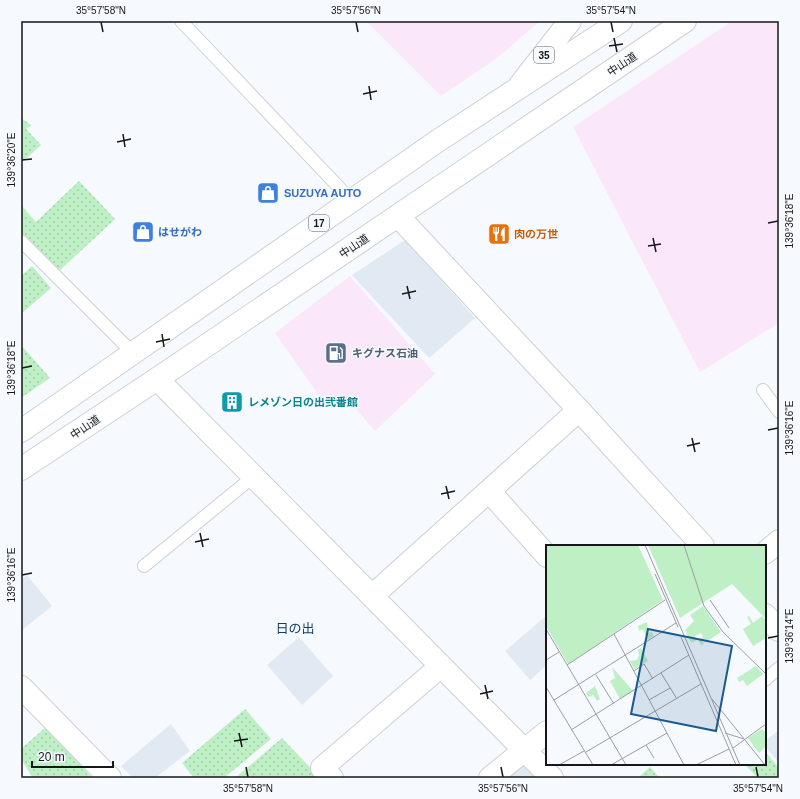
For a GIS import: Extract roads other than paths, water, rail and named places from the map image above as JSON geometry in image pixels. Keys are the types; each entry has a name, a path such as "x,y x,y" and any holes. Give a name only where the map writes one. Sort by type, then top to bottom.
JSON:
{"main road":[{"name":"35","path":"518,88 570,21"},
{"name":"17","path":"21,430 436,142 621,21"},
{"name":"中山道","path":"21,469 157,379 685,21"},
{"path":"398,216 579,410 702,545"},
{"path":"157,379 552,778"},
{"path":"372,596 579,410"},
{"path":"489,491 546,555"},
{"path":"766,552 779,541"},
{"path":"766,616 779,630"},
{"path":"332,778 322,768 441,666"},
{"path":"21,687 110,778"},
{"path":"490,778 546,733"}],"lane":[{"path":"180,21 352,201"},
{"path":"21,241 133,352"},
{"path":"763,390 779,412"},
{"path":"144,566 254,477"},
{"path":"766,679 779,668"}],"place":[{"name":"SUZUYA AUTO","path":"268,193"},
{"name":"はせがわ","path":"143,232"},
{"name":"肉の万世","path":"499,234"},
{"name":"キグナス石油","path":"336,353"},
{"name":"レメゾン日の出弐番館","path":"232,402"}],"district":[{"name":"日の出","path":"295,628"}]}
